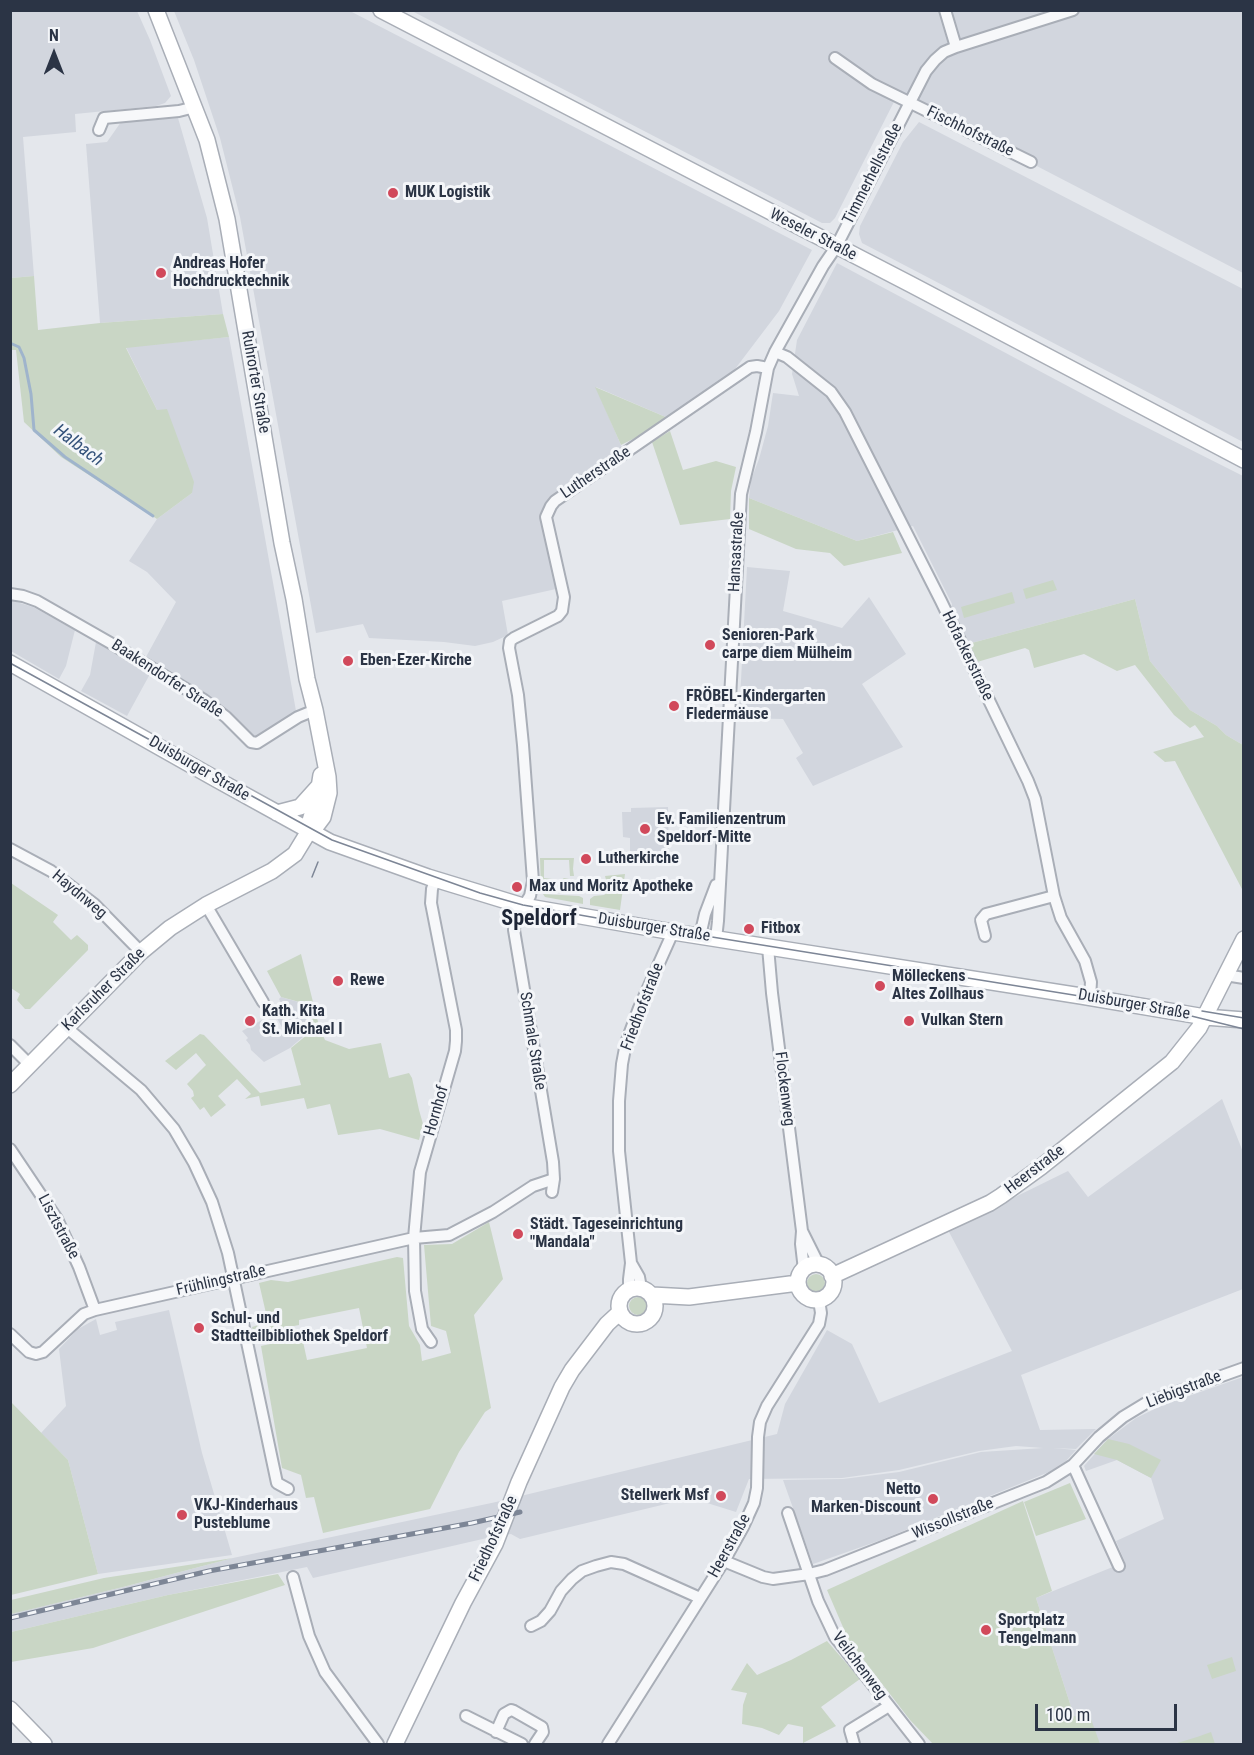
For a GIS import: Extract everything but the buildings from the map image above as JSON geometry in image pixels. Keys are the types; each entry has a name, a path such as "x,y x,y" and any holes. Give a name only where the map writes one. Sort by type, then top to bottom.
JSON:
{"street":[{"name":"Weseler Straße","path":"381,10 1244,460"},
{"path":"945,10 956,47"},
{"name":"Timmerhellstraße","path":"836,247 926,71 935,60 944,52 956,47 1073,10"},
{"name":"Ruhrorter Straße","path":"156,11 207,140 236,270 307,679 328,777 327,806 323,817 309,831"},
{"path":"835,58 872,84 910,102"},
{"name":"Fischhofstraße","path":"910,102 1030,162"},
{"path":"99,130 104,118 179,111 195,107"},
{"name":"Hansastraße","path":"716,939 741,494 768,368 823,266 836,247"},
{"name":"Hofackerstraße","path":"775,352 787,357 831,392 845,412 1028,781 1035,799 1054,896 1061,918 1084,961 1091,982 1090,997"},
{"name":"Lutherstraße","path":"524,906 530,896 533,881 529,812 518,695 509,648 510,641 514,638 558,616 562,611 564,597 546,517 550,506 750,367 768,368"},
{"name":"Baakendorfer Straße","path":"10,594 37,601 154,669 219,711 251,742 257,743 298,717 315,710"},
{"name":"Duisburger Straße","path":"10,663 330,842 435,880 524,906 1205,1017 1244,1020"},
{"name":"Ruhrorter Straße","path":"309,831 323,760"},
{"path":"277,813 300,807 320,784"},
{"name":"Karlsruher Straße","path":"10,1085 141,952 170,928 206,905 279,866 295,854 309,831"},
{"name":"Haydnweg","path":"10,849 51,871 94,904 141,952"},
{"name":"Hansastraße","path":"700,936 705,914 720,877"},
{"name":"Hornhof","path":"431,1342 422,1329 415,1291 414,1238 420,1172 456,1041 431,903 435,880"},
{"path":"985,936 981,920 986,914 1054,896"},
{"path":"206,905 263,1002"},
{"name":"Schmale Straße","path":"524,906 515,920 514,930 553,1162 552,1192"},
{"name":"Friedhofstraße","path":"625,1317 635,1324 645,1323 655,1312 655,1300 629,1279 631,1263 619,1151 622,1064 626,1043 639,1008 673,932"},
{"name":"Heerstraße","path":"608,1744 724,1562 743,1527 754,1503 757,1488 760,1422 767,1406 819,1324 821,1313 819,1300 831,1291 834,1281 832,1276 990,1203 1041,1167 1172,1062 1191,1040 1205,1017 1244,939"},
{"name":"Flockenweg","path":"768,947 802,1231 801,1276"},
{"path":"1225,975 1244,978"},
{"name":"Duisburger Straße","path":"1205,1017 1231,1028 1244,1030"},
{"path":"67,1028 141,1090 183,1142 212,1202 234,1278 277,1483 288,1489"},
{"path":"10,1046 30,1065"},
{"name":"Lisztstraße","path":"10,1149 57,1219 79,1267 95,1310"},
{"path":"414,1238 449,1235 493,1212 533,1186 554,1179"},
{"name":"Flockenweg","path":"802,1231 819,1265"},
{"name":"Frühlingstraße","path":"10,1334 29,1352 36,1354 43,1352 84,1314 95,1310 414,1238"},
{"path":"655,1312 689,1297 801,1276 814,1265 819,1265 829,1271 832,1276"},
{"path":"801,1276 802,1293 814,1300 819,1300"},
{"path":"641,1291 689,1297"},
{"name":"Friedhofstraße","path":"395,1744 463,1603 495,1544 551,1408 572,1370 598,1336 624,1324 625,1317 620,1301 622,1296 641,1291"},
{"name":"Liebigstraße","path":"1073,1465 1123,1417 1146,1403 1244,1368"},
{"path":"1073,1465 1119,1566"},
{"name":"Wissollstraße","path":"724,1562 773,1579 825,1570 1046,1482 1073,1465"},
{"name":"Veilchenweg","path":"788,1513 818,1601 836,1637 920,1744"},
{"path":"531,1626 541,1621 550,1611 561,1591 582,1571 611,1562 624,1564 700,1598"},
{"path":"293,1577 309,1636 325,1671 378,1744"},
{"path":"854,1744 850,1730 889,1706"},
{"path":"10,1709 44,1744"},
{"path":"496,1732 504,1714 511,1710 542,1727 543,1732 535,1744"},
{"path":"466,1716 522,1744"}],"shaded area":[{"path":"11,10 137,11 171,96 165,103 156,106 75,114 76,132 23,137 34,276 11,278"},
{"path":"174,11 350,11 812,250 779,311 729,377 668,418 596,387 623,450 550,498 544,506 541,518 556,589 502,601 508,635 493,642 475,646 369,638 363,624 316,633 240,217 220,138 194,60"},
{"path":"412,11 1243,11 1243,273 898,94 835,218 830,223 822,223"},
{"path":"178,118 207,218 223,314 100,323 86,144 107,142 121,122"},
{"path":"919,122 1243,289 1243,442 862,243 859,234 860,226 903,142"},
{"path":"837,263 1122,415 1243,476 1243,745 1190,710 1150,661 1135,599 968,644 951,611 952,604 913,526 857,541 749,498 751,480 768,426 773,393 799,396 792,374 797,340"},
{"path":"229,337 296,711 255,738 229,711 146,657 176,602 147,572 129,561 157,519 192,493 157,410 126,347"},
{"path":"747,567 790,571 783,611 842,628 869,597 906,654 862,684 903,747 813,786 796,758 803,753 783,719 739,718"},
{"path":"10,600 33,607 75,630 66,666 59,679 11,651"},
{"path":"96,642 150,674 127,716 81,691 90,675"},
{"name":"Ev. Familienzentrum Speldorf-Mitte","path":"668,807 669,862 630,856 630,838 623,837 622,812 631,812 631,808"},
{"path":"281,997 302,1003 311,1030 290,1048 264,1062 251,1050 246,1040 248,1038 242,1031 262,1020 272,1037 284,1031 269,1004 271,1003 276,1011 283,1007 279,999"},
{"path":"1222,1099 1243,1152 1243,1289 1021,1375 1040,1430 1096,1429 1076,1449 1053,1448 1076,1450 1066,1461 1049,1472 881,1540 813,1564 783,1480 843,1479 899,1472 981,1452 1043,1448 1016,1446 979,1451 899,1470 842,1478 749,1479 736,1512 691,1498 520,1539 511,1534 487,1538 313,1578 307,1567 168,1595 11,1632 10,1614 233,1558 496,1502 777,1434 785,1404 827,1330 852,1344 879,1403 1012,1351 948,1230 1068,1171 1088,1197"},
{"path":"169,1310 202,1453 232,1555 98,1574 68,1460 41,1433 66,1406 59,1349 78,1329 96,1319 100,1335 117,1330 115,1322"},
{"path":"1243,1377 1243,1744 983,1744 1074,1716 1036,1598 1125,1562 1116,1541 1164,1519 1151,1478 1117,1460 1086,1471 1084,1466 1108,1439 1136,1418 1163,1405"}],"green space":[{"path":"34,276 38,330 223,314 229,337 126,348 157,410 167,409 194,482 192,493 157,519 61,457 24,422 16,350 11,350 11,278"},
{"path":"595,387 668,418 621,445"},
{"path":"670,431 683,470 716,461 736,467 731,491 730,519 680,525 652,442"},
{"path":"749,498 857,541 893,532 902,553 844,566 830,553 796,549 749,529"},
{"path":"1053,580 1057,590 1026,599 1023,589"},
{"path":"1012,592 1015,603 964,618 961,607"},
{"path":"1135,599 1150,661 1190,710 1243,745 1243,891 1175,761 1165,762 1153,752 1204,737 1195,725 1190,728 1174,715 1135,665 1117,671 1084,654 1034,668 1029,650 1025,648 977,662 968,644"},
{"path":"540,858 574,858 574,876 570,876 569,860 544,860 544,878 552,879 552,881 548,889 541,889"},
{"path":"625,874 620,910 590,905 590,899 594,896 604,895 609,891 605,876"},
{"path":"564,878 574,880 574,887 555,889 555,885"},
{"path":"11,883 58,915 53,922 71,940 77,935 88,945 88,950 30,1009 25,1009 17,1000 20,994 11,988"},
{"path":"543,894 579,896 583,898 583,904 545,897"},
{"path":"301,954 319,1026 325,1040 349,1049 381,1043 389,1078 409,1073 423,1124 419,1140 380,1129 338,1135 330,1104 307,1109 304,1098 261,1106 259,1096 245,1099 251,1094 237,1079 218,1096 226,1105 211,1117 204,1107 200,1110 191,1098 194,1096 193,1091 187,1084 206,1065 196,1053 176,1070 165,1061 200,1034 204,1035 260,1093 301,1085 291,1048 313,1030 303,1003 281,997 267,971"},
{"path":"489,1222 503,1279 474,1315 491,1408 485,1412 459,1452 430,1509 323,1533 314,1497 306,1498 301,1475 282,1468 261,1346 302,1337 307,1360 367,1348 359,1308 299,1320 299,1325 254,1334 252,1327 268,1322 259,1283 271,1280 288,1282 397,1257 403,1258 409,1326 420,1345 422,1361 451,1353 446,1331 431,1326 424,1245 452,1244"},
{"path":"812,1274 820,1274 825,1279 823,1290 812,1292 807,1287 807,1279"},
{"path":"634,1297 642,1297 647,1302 645,1313 634,1315 629,1310 629,1302"},
{"path":"11,1402 68,1460 98,1574 11,1595"},
{"path":"1108,1439 1129,1444 1161,1460 1151,1478 1117,1460 1094,1454"},
{"path":"1070,1483 1086,1519 1036,1536 1024,1502"},
{"path":"1023,1501 1052,1591 1036,1598 1074,1716 1091,1719 1100,1744 933,1744 910,1720 849,1641 827,1590"},
{"path":"233,1558 11,1614 11,1600 104,1578"},
{"path":"278,1574 285,1585 93,1648 11,1662 11,1632 168,1595"},
{"path":"827,1641 860,1679 821,1707 836,1726 803,1743 803,1727 788,1724 779,1735 762,1728 742,1724 743,1705 747,1693 731,1690 747,1663 757,1675"},
{"path":"1232,1657 1236,1671 1212,1679 1207,1665"},
{"path":"1211,1732 1215,1744 1174,1744 1197,1737"}],"waterway":[{"name":"Halbach","path":"10,343 19,347 24,358 31,394 34,430 65,457 153,516"}],"tram line":[{"path":"10,663 332,840 480,893 523,905 631,924 1167,1010 1244,1029"},
{"path":"312,877 318,862"},
{"path":"1202,1011 1244,1018"}],"railway":[{"path":"10,1618 209,1571 472,1523 520,1512"}],"place":[{"name":"MUK Logistik","path":"393,193"},
{"name":"Andreas Hofer Hochdrucktechnik","path":"161,273"},
{"name":"Senioren-Park carpe diem Mülheim","path":"710,645"},
{"name":"Eben-Ezer-Kirche","path":"348,661"},
{"name":"FRÖBEL-Kindergarten Fledermäuse","path":"674,706"},
{"name":"Ev. Familienzentrum Speldorf-Mitte","path":"645,829"},
{"name":"Lutherkirche","path":"586,859"},
{"name":"Max und Moritz Apotheke","path":"517,887"},
{"name":"Fitbox","path":"749,929"},
{"name":"Rewe","path":"338,981"},
{"name":"Mölleckens Altes Zollhaus","path":"880,986"},
{"name":"Kath. Kita St. Michael I","path":"250,1021"},
{"name":"Vulkan Stern","path":"909,1021"},
{"name":"Städt. Tageseinrichtung \"Mandala\"","path":"518,1234"},
{"name":"Schul- und Stadtteilbibliothek Speldorf","path":"199,1328"},
{"name":"Stellwerk Msf","path":"721,1496"},
{"name":"Netto Marken-Discount","path":"933,1499"},
{"name":"VKJ-Kinderhaus Pusteblume","path":"182,1515"},
{"name":"Sportplatz Tengelmann","path":"986,1630"}],"district":[{"name":"Speldorf","path":"539,919"}]}
